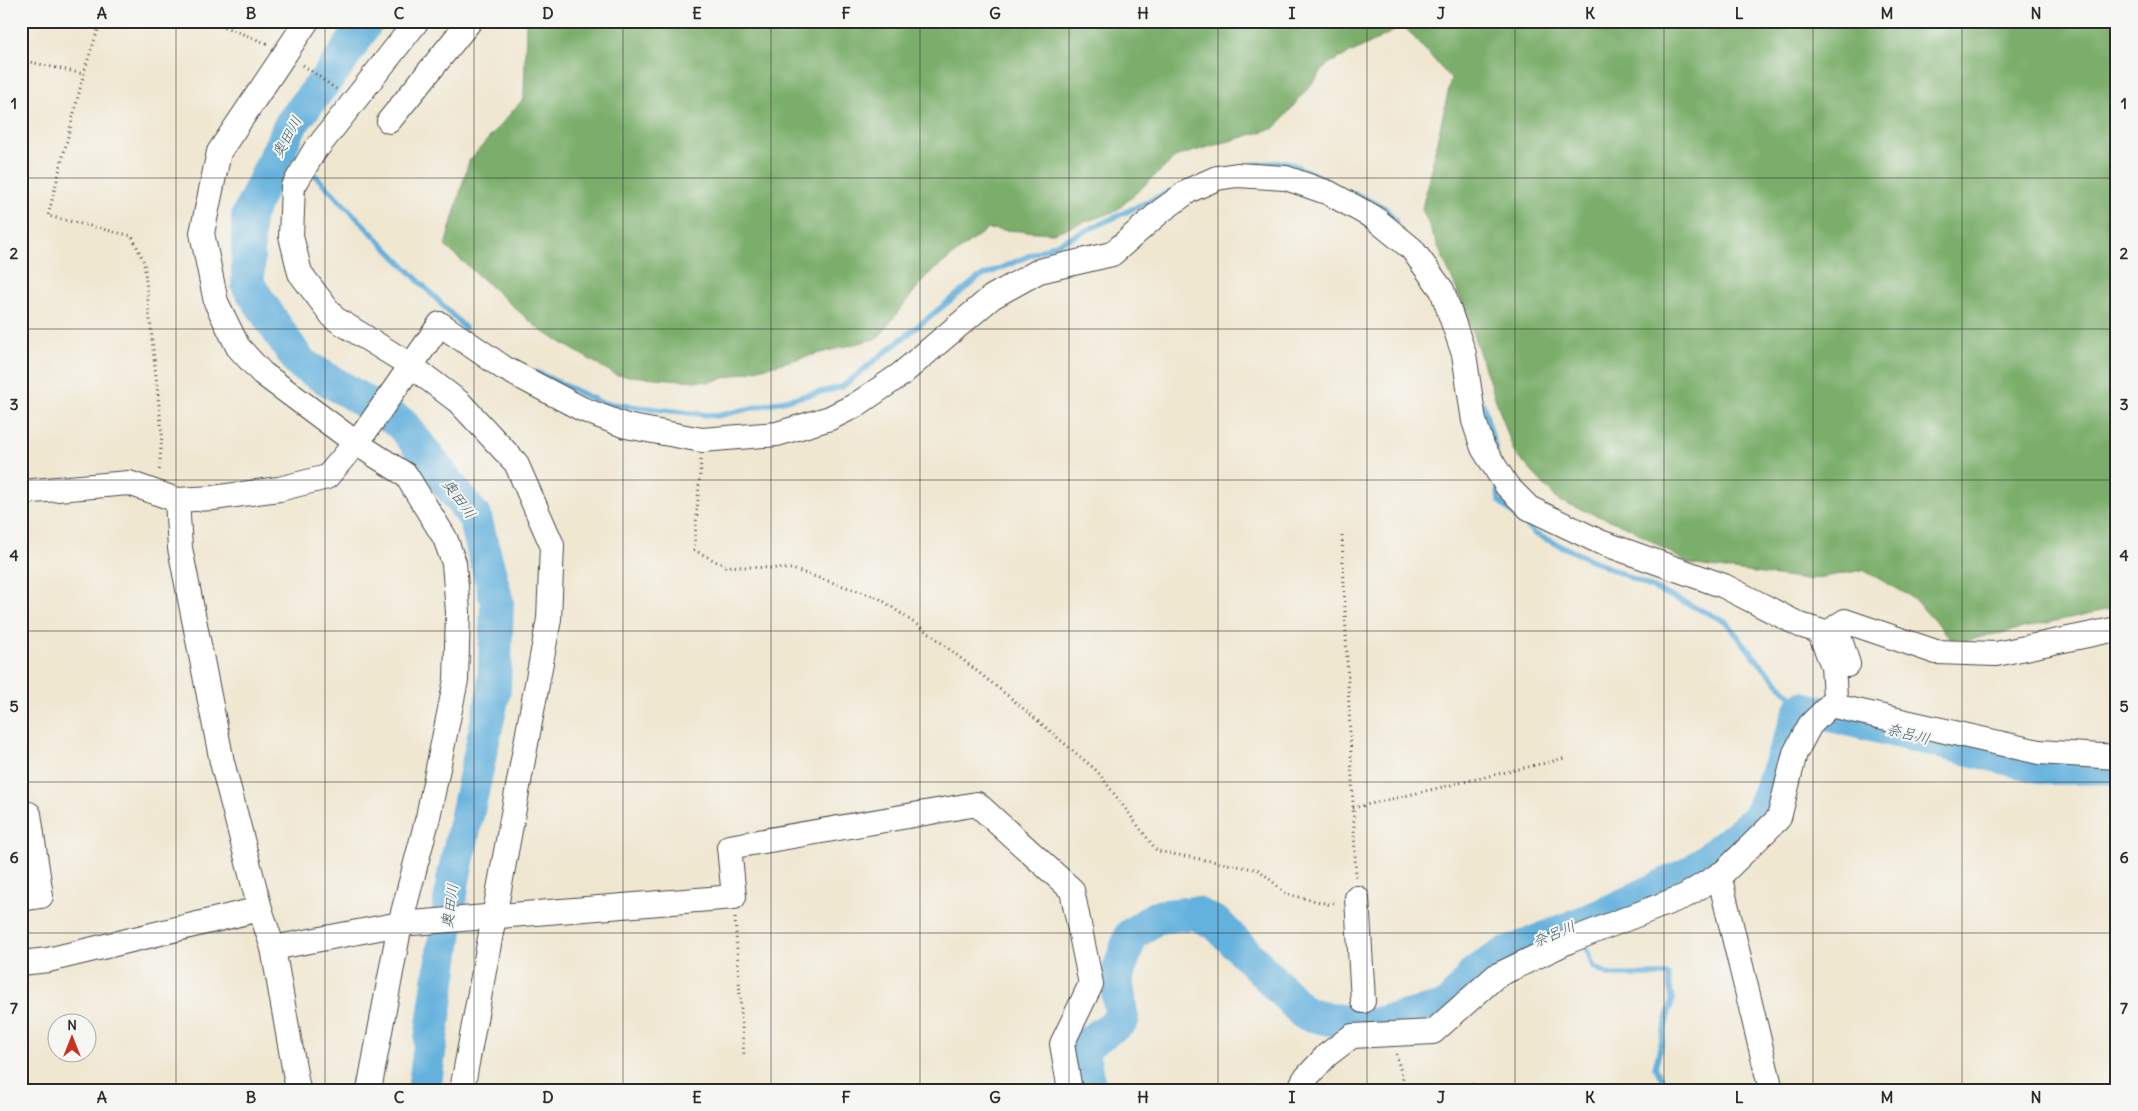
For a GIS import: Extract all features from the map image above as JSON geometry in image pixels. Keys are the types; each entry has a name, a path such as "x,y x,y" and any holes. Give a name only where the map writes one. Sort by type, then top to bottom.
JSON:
{"street":[{"path":"306,21 219,152 202,234 216,302 238,348 262,373 360,438 406,475 445,538 454,563 458,612 456,680 428,817 400,924 369,1090"},
{"path":"416,21 314,152 316,148 293,187 291,236 300,273 334,318 405,372 459,402 516,463 552,545 549,619 487,917 462,1090"},
{"path":"389,121 470,21"},
{"path":"21,492 129,483 167,497 213,498 279,488 327,477 360,438 440,324 504,368 582,409 626,426 702,440 777,434 830,418 856,405 900,375 992,297 1038,270 1112,254 1161,210 1190,190 1217,178 1237,175 1286,178 1329,193 1373,217 1412,249 1442,290 1464,354 1474,421 1487,455 1507,486 1529,508 1600,542 1724,586 1800,625 1819,631 1833,666 1835,697 1810,726 1795,753 1778,818 1739,858 1719,875 1685,896 1569,941 1496,976 1433,1032 1352,1036 1327,1055 1304,1080 1299,1090"},
{"path":"167,497 180,548 222,762 260,909 273,948 298,1090"},
{"path":"1834,680 1848,664 1836,627 1845,621 1936,652 1996,654 2117,629"},
{"path":"1830,705 2039,752 2117,757"},
{"path":"273,948 400,924 734,897 729,847 977,804 1072,890 1091,984 1062,1044 1070,1090"},
{"path":"21,816 29,814 41,896 21,899"},
{"path":"1719,875 1771,1090"},
{"path":"1357,898 1363,1001"},
{"path":"21,963 48,960 260,909"}],"path":[{"path":"101,21 84,74 48,216 132,236 144,262 167,497"},
{"path":"210,21 286,52 353,102"},
{"path":"21,60 84,74"},
{"path":"702,440 694,550 725,566 792,569 879,598 934,637 1012,699 1097,771 1158,851 1259,870 1287,894 1328,904 1357,898 1342,536"},
{"path":"1353,808 1566,758"},
{"path":"734,897 744,1057"},
{"path":"1391,1034 1406,1090"},
{"path":"1438,1090 1475,1084 1485,1090"}],"green space":[{"path":"526,21 2117,21 2117,609 1955,643 1912,597 1863,570 1806,580 1689,564 1630,528 1559,501 1514,452 1461,300 1422,209 1451,79 1404,26 1328,64 1275,128 1177,156 1116,211 1053,233 987,229 926,276 878,338 709,382 616,375 540,330 445,246 469,161 524,98"}],"waterway":[{"name":"奥田川","path":"367,21 339,63 291,124 248,216 248,285 300,363 402,424 475,518 497,602 494,690 453,880 424,1090"},
{"path":"283,143 302,163"},
{"path":"1253,165 1287,162 1327,180"},
{"path":"309,169 465,328"},
{"path":"536,372 602,403 717,416 842,387 978,278 1169,192"},
{"path":"1353,193 1385,208 1396,222"},
{"path":"1483,404 1496,450"},
{"path":"1498,487 1499,501 1535,534 1725,621 1764,668 1802,708"},
{"name":"奈呂川","path":"1090,1090 1081,1048 1122,1020 1116,979 1131,935 1157,917 1195,913 1217,924 1304,1013 1334,1020 1372,1025 1448,1007 1475,973 1502,956 1609,912 1694,871 1759,818 1802,708 2047,768 2117,767"},
{"path":"1583,941 1594,967 1610,975 1668,975 1672,1000 1655,1068 1670,1090"}]}
